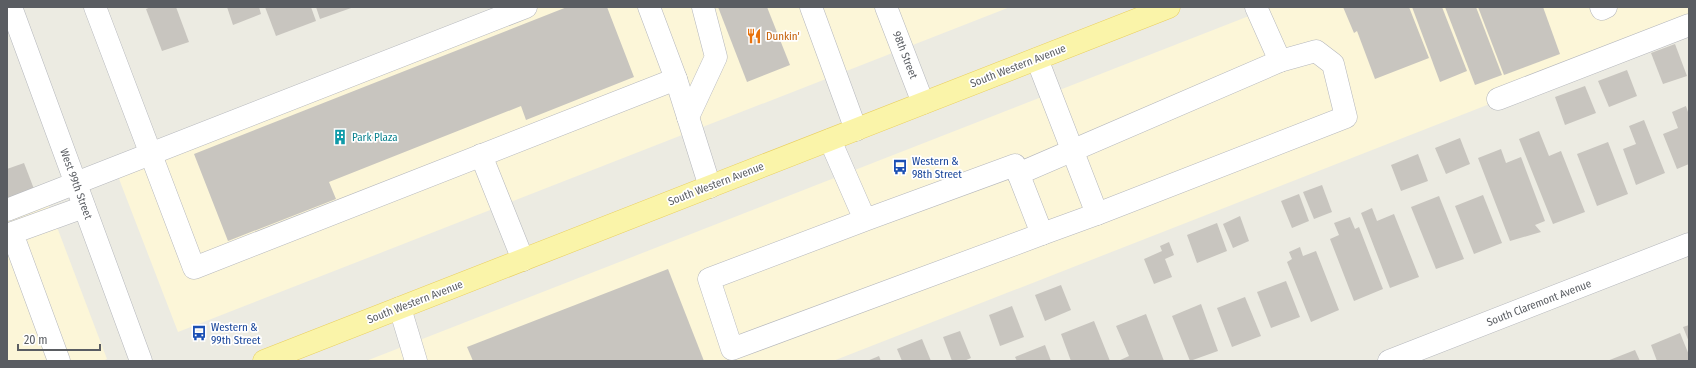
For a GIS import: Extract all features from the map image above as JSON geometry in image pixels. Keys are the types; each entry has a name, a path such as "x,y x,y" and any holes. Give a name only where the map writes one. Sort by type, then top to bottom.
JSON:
{"main road":[{"name":"South Western Avenue","path":"264,361 1169,7"}],"street":[{"name":"West 99th Street","path":"11,7 141,361"},
{"path":"95,7 149,154 194,268 676,79"},
{"path":"7,210 75,182 526,7"},
{"path":"649,7 676,79 710,187"},
{"path":"688,117 716,57 703,7"},
{"path":"811,7 856,130"},
{"name":"98th Street","path":"886,7 923,103"},
{"path":"1256,7 1280,61"},
{"path":"1601,7 1602,9 1606,7"},
{"path":"1498,98 1689,25"},
{"path":"1018,174 1280,61 1316,51 1333,64 1346,117 1096,214 732,349 709,279 1015,165 1018,174 1042,234"},
{"path":"1037,59 1096,214"},
{"path":"830,140 866,220"},
{"path":"482,155 523,260"},
{"path":"59,361 12,233 84,207"},
{"name":"South Claremont Avenue","path":"1389,361 1689,244"},
{"path":"400,308 416,361"}],"shaded area":[{"name":"Park Plaza","path":"537,7 1010,7 178,332 116,171"},
{"path":"1272,7 1689,7 1689,26 833,361 366,361"},
{"path":"46,198 107,359 103,361 7,361 7,213"}],"building":[{"path":"151,7 176,7 189,42 162,51 146,9"},
{"path":"227,7 259,7 261,14 233,25"},
{"path":"265,7 311,7 316,21 276,36"},
{"path":"316,7 354,7 320,19"},
{"name":"Park Plaza","path":"567,7 607,7 634,77 526,120 521,106 329,182 336,199 228,241 194,154"},
{"name":"Dunkin'","path":"718,7 767,7 790,65 747,82"},
{"path":"1343,7 1409,7 1429,58 1375,79 1357,31 1354,33"},
{"path":"1412,7 1442,7 1467,71 1440,82"},
{"path":"1445,7 1476,7 1502,75 1475,85"},
{"path":"1478,7 1543,7 1560,54 1504,75"},
{"path":"1675,44 1687,76 1663,84 1651,53"},
{"path":"1627,70 1637,96 1609,107 1598,81"},
{"path":"1585,86 1596,113 1565,125 1555,97"},
{"path":"1686,106 1689,115 1689,164 1677,169 1663,134 1678,128 1672,112"},
{"path":"1644,120 1665,173 1636,185 1623,149 1636,144 1629,126"},
{"path":"1539,131 1549,156 1561,151 1585,212 1553,224 1519,139"},
{"path":"1460,138 1470,164 1446,174 1435,148"},
{"path":"1608,142 1628,194 1597,206 1577,154"},
{"path":"1501,149 1506,163 1521,157 1545,221 1535,225 1541,232 1510,241 1478,158"},
{"path":"1418,154 1428,181 1401,191 1391,165"},
{"path":"24,163 34,189 7,200 7,169"},
{"path":"1322,185 1332,212 1314,219 1303,192"},
{"path":"1299,194 1309,221 1292,228 1281,201"},
{"path":"1483,195 1502,243 1474,254 1455,206"},
{"path":"1439,196 1464,259 1436,269 1411,207"},
{"path":"1372,208 1377,221 1394,214 1419,277 1390,288 1361,213"},
{"path":"1240,216 1249,241 1233,248 1223,224"},
{"path":"1350,217 1355,229 1359,227 1383,289 1354,301 1330,239 1339,235 1334,223"},
{"path":"1217,223 1227,251 1197,263 1187,235"},
{"path":"1169,242 1174,255 1165,259 1172,277 1154,284 1144,259 1162,251 1160,246"},
{"path":"1300,247 1303,256 1316,251 1339,310 1311,322 1287,262 1292,259 1289,252"},
{"path":"668,269 704,361 473,361 467,347"},
{"path":"1286,281 1300,317 1271,328 1257,292"},
{"path":"1061,285 1071,310 1045,321 1035,295"},
{"path":"1245,297 1261,336 1232,347 1217,308"},
{"path":"1201,304 1218,351 1190,361 1172,316"},
{"path":"1012,306 1024,337 1000,346 989,315"},
{"path":"1146,314 1164,361 1118,361 1129,356 1116,326"},
{"path":"1094,321 1110,361 1071,361 1061,334"},
{"path":"1689,325 1689,342 1683,327"},
{"path":"960,331 971,358 964,361 952,361 943,337"},
{"path":"1680,333 1689,355 1689,361 1657,361 1651,345"},
{"path":"922,339 931,361 902,361 897,349"},
{"path":"1045,345 1051,361 1017,361 1015,357"},
{"path":"1635,350 1640,361 1607,361"},
{"path":"879,356 881,361 867,361"}],"place":[{"name":"Dunkin'","path":"754,36"},
{"name":"Park Plaza","path":"340,137"},
{"name":"Western & 98th Street","path":"900,167"},
{"name":"Western & 99th Street","path":"199,333"}]}
